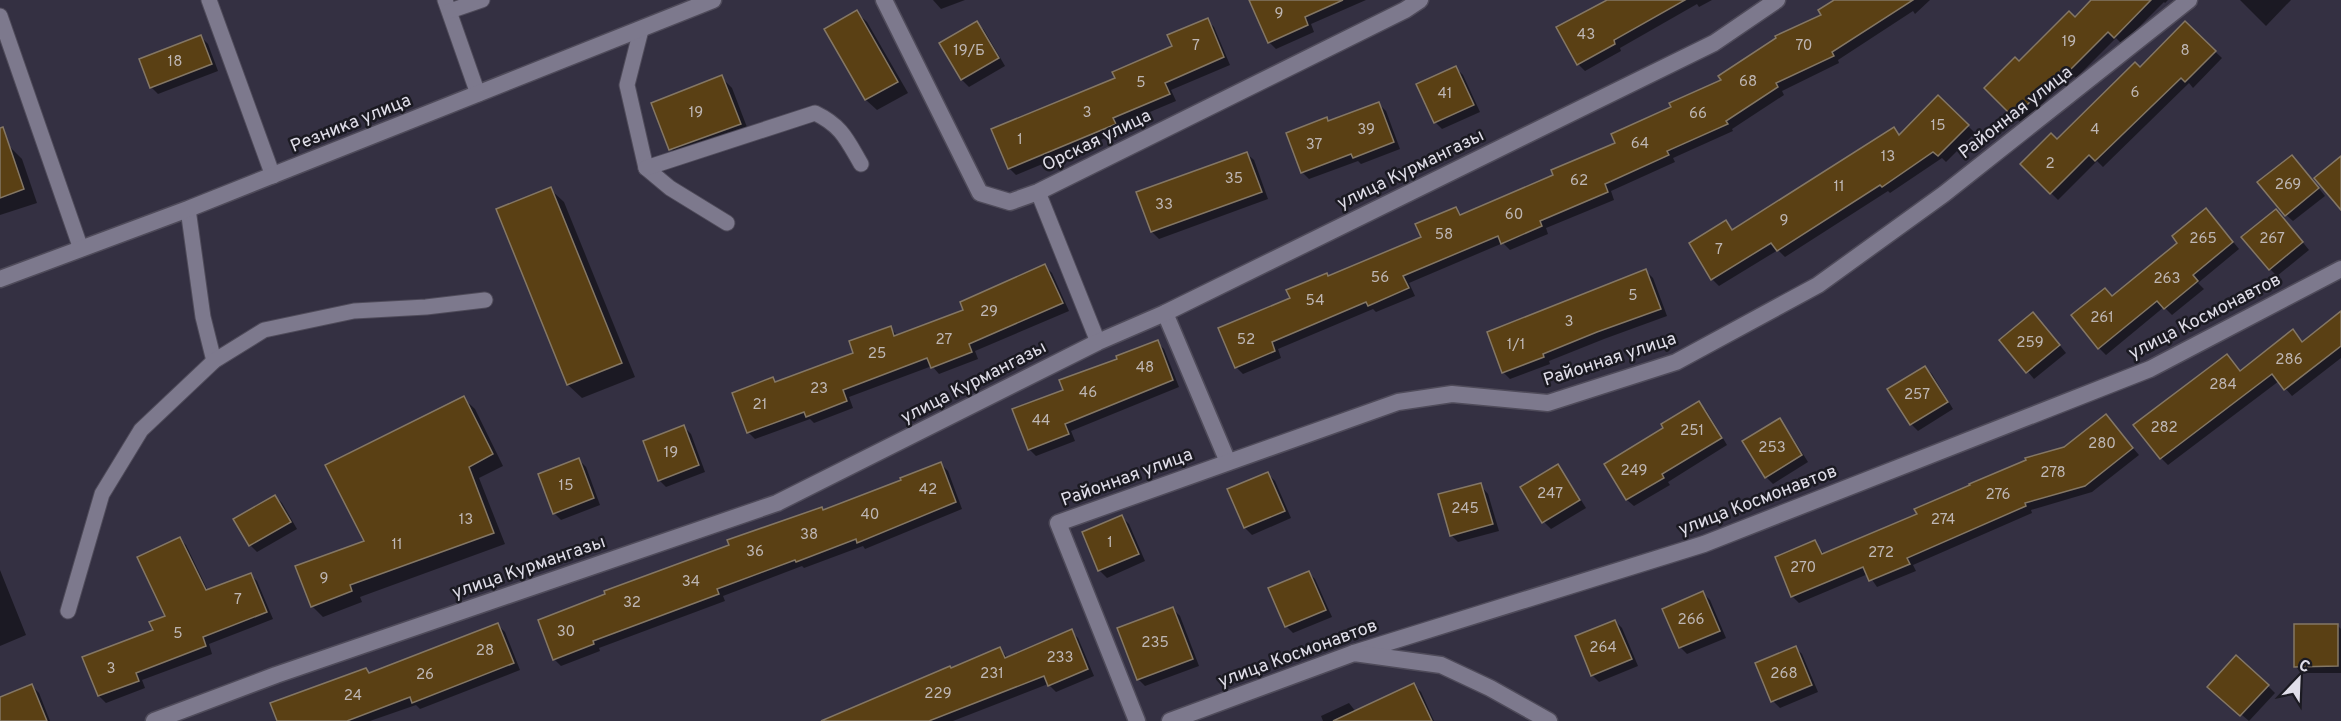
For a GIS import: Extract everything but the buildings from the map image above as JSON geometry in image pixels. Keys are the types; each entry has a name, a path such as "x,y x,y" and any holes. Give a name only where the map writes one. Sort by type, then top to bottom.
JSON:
{"street":[{"name":"Резника улица","path":"0,279 273,176 713,0"},
{"name":"Орская улица","path":"884,0 980,193 1010,202 1038,192 1420,0"},
{"name":"улица Курмангазы","path":"154,721 276,675 777,503 1098,342 1165,313 1714,44 1777,0"},
{"name":"Районная улица","path":"1137,721 1058,523 1398,402 1452,394 1548,403 1676,362 1818,285 1944,194 2189,0"},
{"name":"улица Космонавтов","path":"1170,721 1354,653 1704,544 2150,369 2341,269"},
{"path":"1165,313 1228,462"},
{"path":"1354,653 1441,665 1490,688 1549,721"}],"lane":[{"path":"209,0 273,176"},
{"path":"478,94 448,6 482,0"},
{"path":"0,16 81,249"},
{"path":"641,30 627,85 646,168 670,188 727,223"},
{"path":"646,168 815,113 831,121 843,132 861,164"},
{"path":"1038,192 1098,342"},
{"path":"188,209 203,317 214,362"},
{"path":"68,611 102,494 141,430 214,362 264,330 354,311 485,300"}]}
